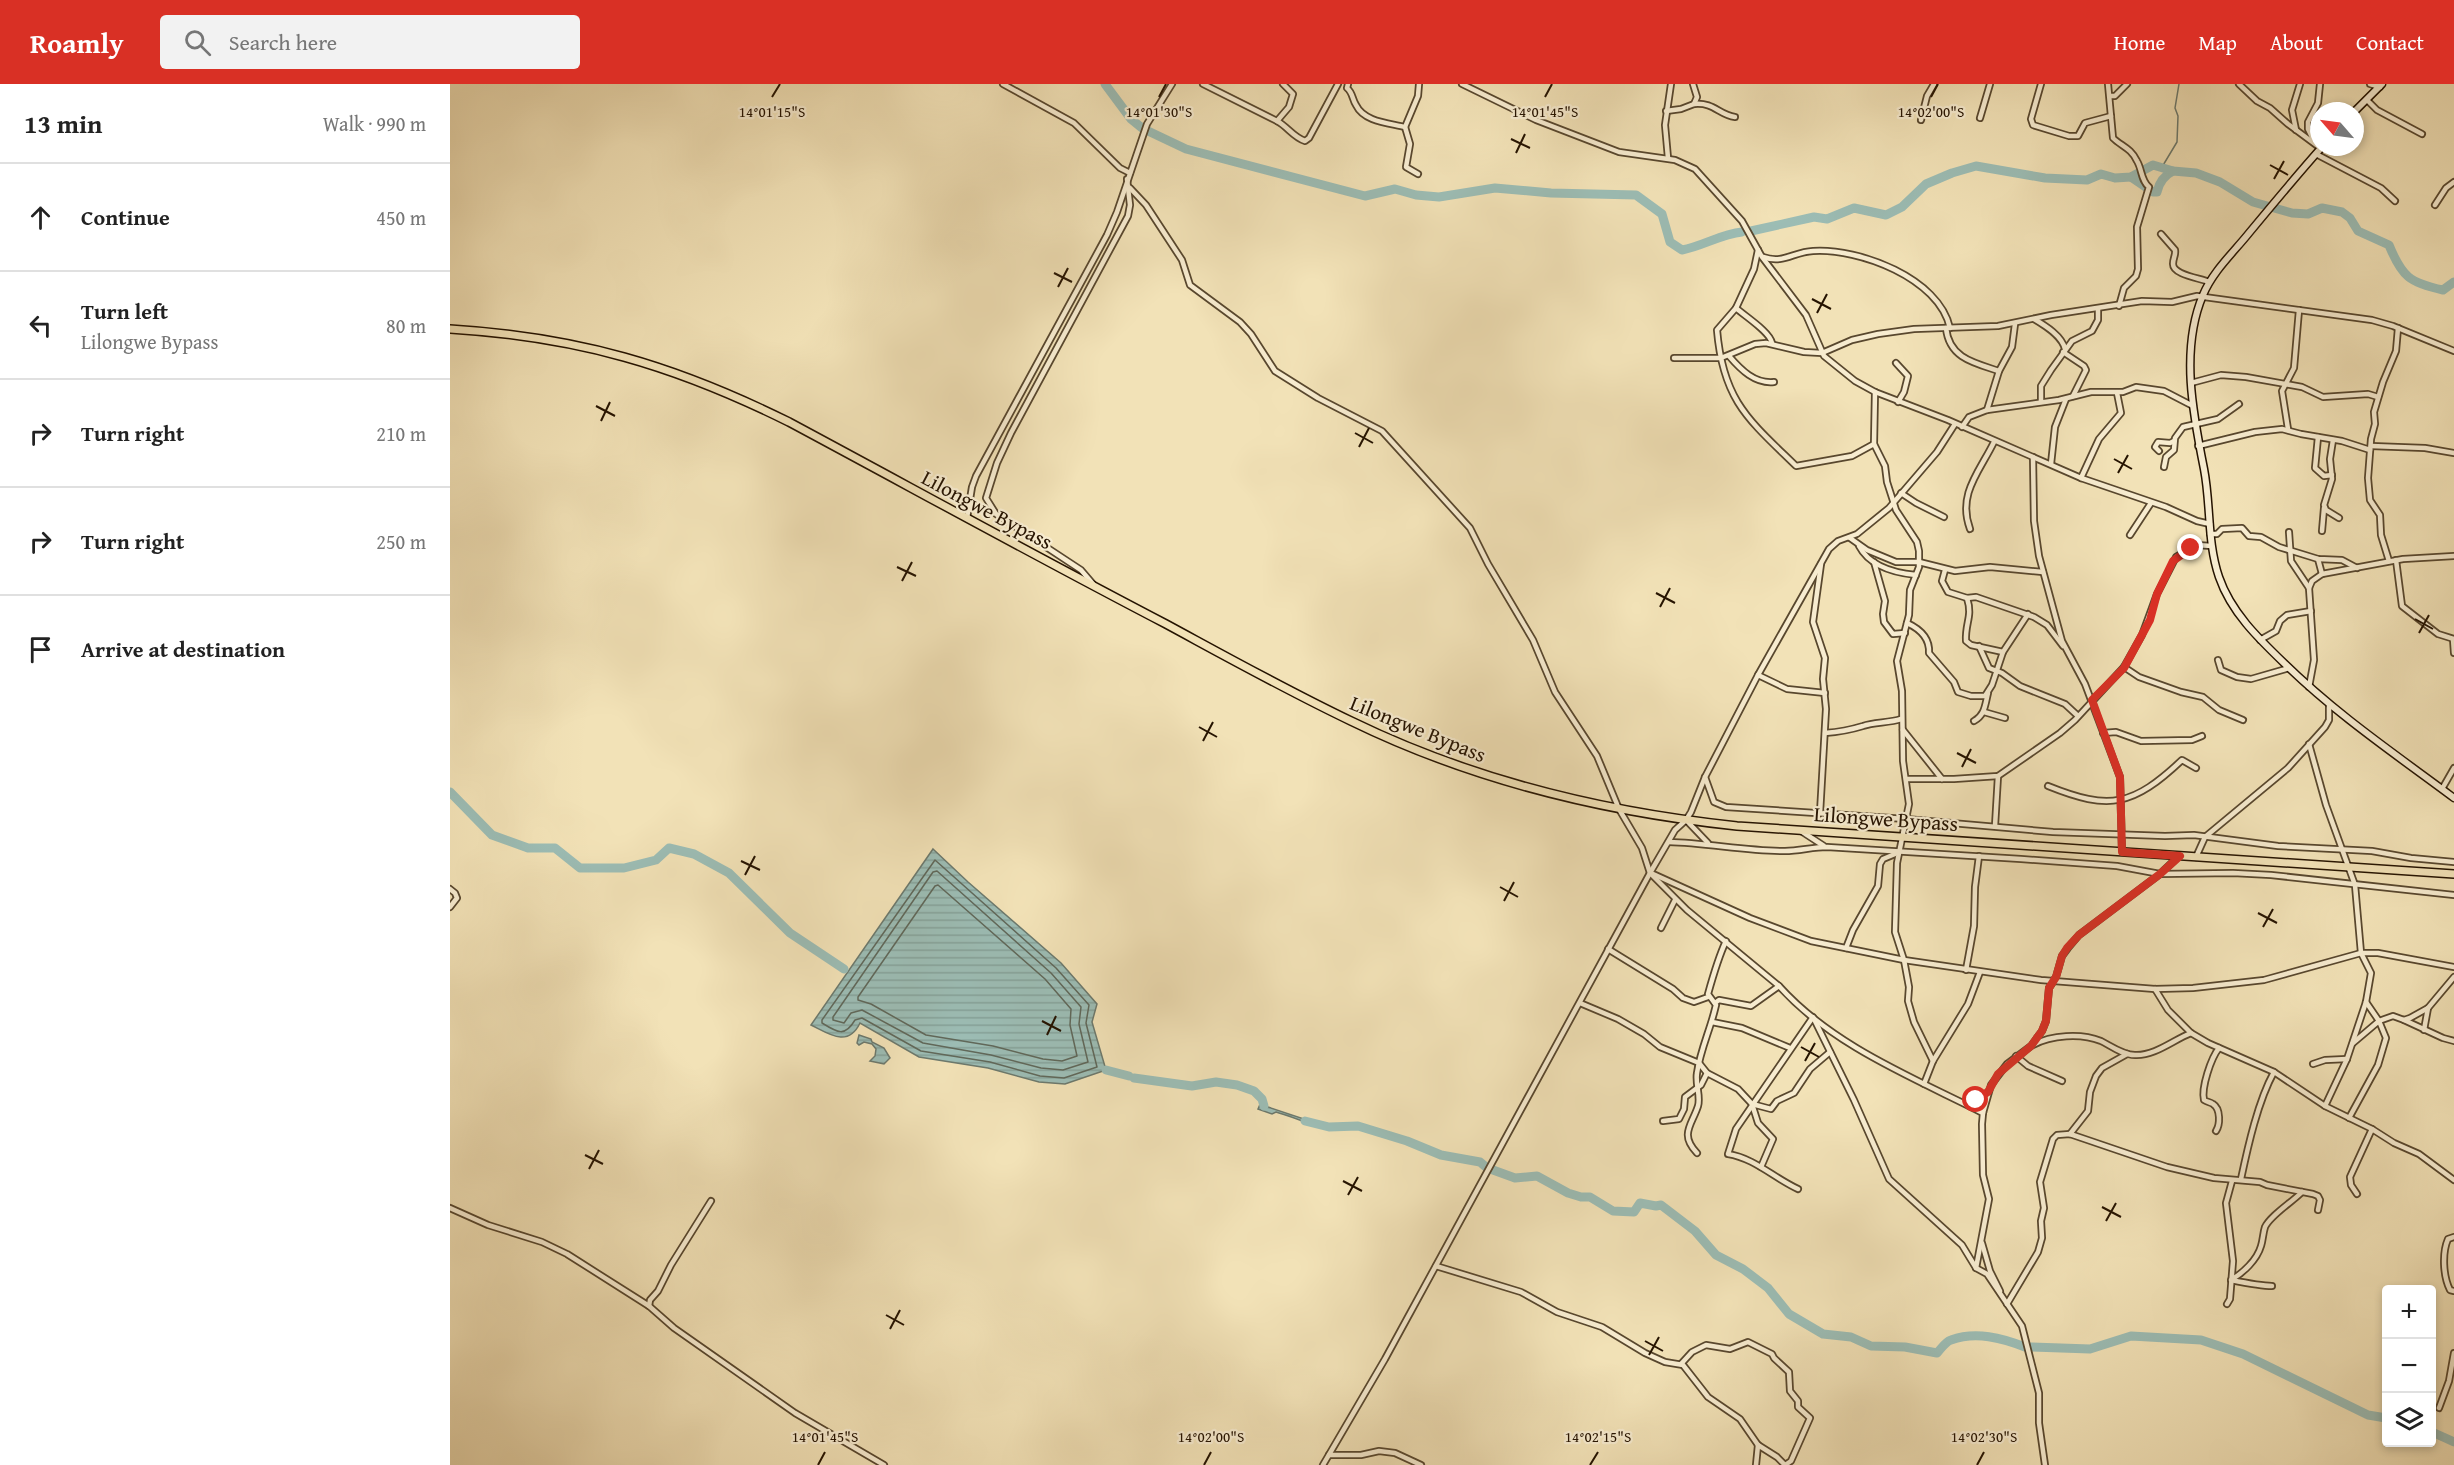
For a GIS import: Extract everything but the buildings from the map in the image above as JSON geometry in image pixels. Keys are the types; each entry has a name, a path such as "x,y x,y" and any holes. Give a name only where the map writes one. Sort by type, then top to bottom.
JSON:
{"main road":[{"name":"Lilongwe Bypass","path":"450,329 488,331 562,342 625,356 707,384 789,422 1097,588 1371,731 1504,781 1579,801 1686,820 1800,830 2454,874"}],"street":[{"path":"1003,84 1074,123 1120,168 1130,173"},
{"path":"967,518 976,476 1107,235 1147,124 1172,84"},
{"path":"1203,84 1277,121 1289,128 1298,139 1305,141 1309,138 1326,102 1338,84"},
{"path":"1277,121 1289,107 1293,94 1283,84"},
{"path":"1348,84 1347,88 1356,106 1368,117 1405,127"},
{"path":"1418,174 1406,167 1410,144 1405,127 1418,96 1419,84"},
{"path":"1462,84 1536,120 1619,152 1668,158 1688,164 1705,179 1742,221 1762,257 1806,315 1822,353 1842,372 1875,392 2081,478 2210,524"},
{"path":"1668,158 1665,133 1671,84"},
{"path":"1693,84 1697,97 1695,104"},
{"path":"1921,120 1934,84"},
{"path":"1980,118 1990,84"},
{"path":"2041,84 2031,119 2033,125 2069,136 2078,136 2085,123 2111,116"},
{"path":"2108,84 2113,138 2123,143 2137,160 2144,182 2150,187 2137,227 2136,276 2124,288 2119,306"},
{"path":"2110,96 2115,96 2127,84"},
{"path":"2239,84 2257,101 2270,108 2310,141"},
{"path":"2296,130 2292,110 2300,84"},
{"path":"2318,102 2320,84"},
{"path":"2370,84 2381,85"},
{"path":"2364,102 2381,85"},
{"path":"2367,99 2377,110 2422,134"},
{"path":"1666,111 1695,104 1714,107 1725,115 1735,117"},
{"path":"2313,156 2210,282 2202,296 2194,333 2191,382 2198,446 2207,490 2210,534 2217,570 2228,599 2260,640 2289,668 2330,706 2454,798"},
{"path":"2331,156 2381,188 2395,201"},
{"path":"1097,588 1081,570 996,514 986,498 997,463 1011,433 1128,216 1130,188 1127,179"},
{"path":"2435,205 2445,188 2454,182"},
{"path":"1130,188 1146,205 1182,260 1190,285 1240,322 1251,334 1275,370 1318,398 1382,431 1470,528 1488,564 1533,640 1555,692 1597,756 1619,809 1642,848 1650,873 1675,900 1813,1017 1882,1064 1983,1113"},
{"path":"2161,234 2175,250 2173,265 2175,270 2184,276 2193,276 2210,282"},
{"path":"1758,250 1754,269 1736,308 1717,330 1721,358 1728,382 1744,413 1766,439 1785,453 1796,466 1852,456 1874,444"},
{"path":"1762,257 1779,261 1813,251 1859,255 1894,270 1923,288 1945,314 1952,347 1962,357 1999,371"},
{"path":"1674,357 1721,358 1755,344 1772,343 1804,352 1822,353 1852,340 1914,328 2015,324 2146,301 2172,302 2186,297 2202,296 2372,320 2454,351"},
{"path":"1736,308 1752,323 1768,333 1772,343"},
{"path":"2041,402 2041,386 2074,339 2083,337 2096,326 2098,309"},
{"path":"2288,429 2282,391 2295,362 2298,310"},
{"path":"2034,319 2052,330 2063,343 2064,351 2084,366 2086,370 2073,396"},
{"path":"1987,410 1999,371 2012,347 2015,324"},
{"path":"2389,561 2380,535 2380,515 2370,500 2368,478 2375,424 2374,412 2396,351 2398,328"},
{"path":"1729,356 1753,378 1766,383 1774,382"},
{"path":"1896,363 1908,375 1904,392 1898,402"},
{"path":"2191,382 2221,375 2302,387 2323,397 2368,394 2379,397"},
{"path":"1962,427 1969,417 1987,410 2066,399 2091,392 2117,393 2136,387 2164,391 2193,406"},
{"path":"1875,392 1874,444 1885,466 1893,502 1919,546 1919,562 1910,590 1907,623 1897,661 1902,691 1901,719 1909,804 1898,852 1895,932 1904,960 1909,987 1908,1001 1914,1022 1933,1061"},
{"path":"2081,478 2099,439 2121,413 2117,393"},
{"path":"2051,464 2055,427 2066,399"},
{"path":"2163,467 2166,457 2174,450 2174,441 2183,427 2218,419 2239,404"},
{"path":"1323,1465 1436,1266 1650,873 1680,824 1686,820 1705,777 1758,675 1829,549 1838,541 1850,538 1882,515 1937,452 1955,424"},
{"path":"2198,446 2255,432 2288,429 2301,434 2371,448 2425,447 2454,453"},
{"path":"2318,437 2315,468 2324,476 2332,475"},
{"path":"2322,531 2324,500 2332,475 2330,459 2333,440"},
{"path":"2159,452 2155,447 2158,442 2174,441"},
{"path":"1970,529 1967,519 1966,494 1995,442"},
{"path":"2033,457 2034,532 2043,572 2062,641 2092,700 2120,777 2122,852"},
{"path":"1901,492 1916,503 1944,517"},
{"path":"2130,535 2151,503"},
{"path":"2324,508 2339,518"},
{"path":"2210,534 2217,534 2223,528 2242,528 2249,536 2261,537 2289,550 2318,559 2342,560 2356,568"},
{"path":"2289,532 2292,563 2309,588"},
{"path":"1850,538 1896,562 1919,562 1945,570 1971,571 1990,567 2043,572"},
{"path":"1858,544 1863,553 1875,562 1898,573 1916,575"},
{"path":"1906,779 1998,776 2043,746 2078,716 2124,668 2150,620 2157,594 2173,561 2179,554 2196,545 2212,546"},
{"path":"2309,687 2314,660 2309,588 2312,580 2322,574 2389,561 2441,555 2454,556"},
{"path":"2318,559 2322,574"},
{"path":"2396,560 2402,606 2438,634 2454,639 2454,653"},
{"path":"1820,813 1825,733 1823,679 1825,655 1816,634 1814,622 1822,562"},
{"path":"1875,562 1885,601 1884,622 1890,633 1905,633"},
{"path":"1945,570 1942,581 1945,590 1967,598 1976,597 2028,614 2047,626 2067,651"},
{"path":"1967,598 1971,611 1965,630 1966,641 1971,645 2003,652"},
{"path":"2260,640 2276,631 2280,621 2287,615 2311,611"},
{"path":"1974,721 1984,712 1988,693 1998,671 2003,652 2028,614"},
{"path":"1907,623 1927,640 1929,653 1954,682 1958,692 1971,696 1985,696 1988,693"},
{"path":"1979,646 1987,666 2007,676 2020,686 2065,704 2078,716"},
{"path":"2218,660 2221,670 2247,679 2289,668"},
{"path":"2124,668 2139,677 2203,697 2219,710 2243,720"},
{"path":"1758,675 1787,688 1825,693"},
{"path":"2196,856 2205,837 2288,768 2325,727 2329,720 2330,706"},
{"path":"1984,712 2005,718"},
{"path":"1825,733 1854,730 1866,725 1887,724 1901,719"},
{"path":"1903,730 1942,778"},
{"path":"2103,733 2116,732 2140,741 2192,740 2202,736"},
{"path":"2309,744 2326,805 2355,885 2361,953 2371,973 2366,1002 2352,1045 2325,1106"},
{"path":"2048,786 2084,799 2106,802 2121,801 2142,791 2167,774 2182,759 2196,768"},
{"path":"2442,789 2454,770"},
{"path":"1995,826 1998,776"},
{"path":"1705,777 1711,797 1718,805 2053,832 2194,835 2278,846 2372,851 2454,862"},
{"path":"1686,820 1708,843"},
{"path":"1800,830 1827,847"},
{"path":"1668,842 1708,843 1787,851 1827,847 1979,856 2117,866 2160,874 2271,874 2454,895"},
{"path":"1846,948 1853,930 1878,886 1880,864 1888,856 1898,852"},
{"path":"1966,970 1974,926 1979,856"},
{"path":"2031,1046 2046,1021 2047,994 2062,956 2079,935 2160,874 2180,856"},
{"path":"1650,873 1785,932 1811,941 1904,960 1980,972 2155,989 2264,980 2361,953 2378,953 2454,967"},
{"path":"450,889 456,893 457,898 450,907"},
{"path":"1661,928 1675,900"},
{"path":"1608,949 1653,976 1683,998 1694,1002 1708,997 1716,974 1718,957 1726,941"},
{"path":"1924,1084 1933,1061 1968,1004 1980,972"},
{"path":"2404,1020 2428,1008 2454,977"},
{"path":"1715,1003 1719,1000 1751,1006 1779,986"},
{"path":"2155,989 2168,1010 2191,1033 2274,1072 2325,1106 2419,1154 2454,1180"},
{"path":"1708,997 1715,1003"},
{"path":"2349,1118 2378,1065 2386,1038 2379,1021 2366,1002"},
{"path":"1580,1003 1618,1019 1644,1034 1660,1047 1699,1063 1707,1072 1738,1089 1752,1104 1758,1123 1773,1139 1761,1167"},
{"path":"1696,1153 1687,1133 1698,1107 1696,1088 1699,1063 1712,1022 1715,1003"},
{"path":"2424,1030 2428,1008"},
{"path":"2352,1045 2379,1021 2393,1016 2454,1041"},
{"path":"1798,1189 1745,1158 1728,1154 1732,1136 1813,1017"},
{"path":"1813,1017 1889,1179 1962,1245 1976,1268 1987,1274 2022,1326 2039,1393 2039,1423 2044,1465"},
{"path":"1712,1022 1742,1028 1790,1048"},
{"path":"1976,1268 1989,1199 1983,1175 1983,1113 1988,1092 1995,1077 2016,1056 2043,1039 2073,1036 2092,1038 2127,1054 2139,1055 2152,1052 2191,1033"},
{"path":"2216,1131 2219,1125 2218,1112 2215,1104 2204,1100 2202,1093 2214,1055 2219,1048"},
{"path":"1752,1104 1771,1109 1777,1101 1794,1093 1810,1070 1830,1052"},
{"path":"2070,1134 2088,1111 2096,1076 2102,1068 2127,1054"},
{"path":"2016,1056 2028,1066 2062,1081"},
{"path":"2313,1064 2325,1060 2347,1059"},
{"path":"1663,1121 1679,1119 1684,1109 1685,1097 1696,1088 1707,1072"},
{"path":"2241,1179 2261,1110 2262,1095 2274,1072"},
{"path":"1970,1106 1988,1092"},
{"path":"2357,1194 2351,1185 2350,1177 2372,1129"},
{"path":"2007,1304 2038,1252 2042,1238 2041,1221 2044,1208 2040,1182 2053,1139 2057,1135 2070,1134 2167,1167 2232,1181 2241,1179 2302,1191 2318,1196 2320,1200 2318,1210"},
{"path":"2227,1304 2230,1299 2233,1261 2226,1203 2232,1181"},
{"path":"2231,1280 2243,1272 2260,1249 2265,1227 2302,1191"},
{"path":"649,1306 650,1300 658,1291 671,1265 711,1201"},
{"path":"450,1208 488,1225 554,1247 649,1306 674,1328 795,1413 884,1465"},
{"path":"2454,1237 2448,1239 2445,1247 2445,1281 2450,1290 2454,1291"},
{"path":"1981,1241 1990,1271 2007,1304"},
{"path":"1436,1266 1525,1294 1557,1312 1602,1327 1645,1353 1665,1362 1681,1364 1688,1369 1708,1397 1740,1419 1758,1445 1785,1465 1791,1461 1810,1418 1798,1407 1798,1401 1790,1391 1789,1372 1772,1354 1748,1342 1730,1349 1706,1345 1692,1352 1681,1364"},
{"path":"2231,1280 2262,1287 2272,1286"},
{"path":"2439,1408 2447,1388 2454,1353"},
{"path":"1756,1465 1758,1445"},
{"path":"1329,1455 1361,1455 1379,1451 1395,1453 1421,1465"}],"water":[{"path":"933,849 1061,963 1097,1004 1092,1022 1106,1070 1065,1084 1039,1082 988,1068 919,1057 860,1023 855,1031 844,1037 831,1035 811,1025"},
{"path":"859,1035 871,1039 872,1042 884,1048 890,1058 884,1064 870,1061 875,1056 876,1049 872,1044 864,1042 859,1045 857,1043"},
{"path":"1255,1094 1263,1099 1265,1106 1316,1123 1311,1125 1276,1112 1272,1114 1258,1109 1261,1102"}],"waterway":[{"path":"1105,84 1131,119 1142,128"},
{"path":"2162,167 2177,142 2178,116 2175,108 2179,84"},
{"path":"1148,131 1186,149 1365,196 1395,189 1416,195 1439,197 1495,188 1551,193 1636,195 1662,214 1670,242 1682,250 1742,232"},
{"path":"1751,231 1814,217 1827,219 1854,208 1886,215 1902,207 1926,184 1976,166 2045,178 2087,180 2101,174 2115,178 2131,177 2153,165 2173,171 2196,173 2220,182 2253,202 2292,213 2308,214 2322,208 2342,212 2350,218 2358,231 2389,245 2398,265 2408,277 2422,285 2443,290 2454,282"},
{"path":"2131,177 2153,192 2157,192 2159,185 2173,171"},
{"path":"450,792 492,835 528,848 555,848 580,868 624,868 656,860 669,848 694,854 729,873 790,933 844,969"},
{"path":"1106,1070 1129,1076"},
{"path":"1134,1078 1192,1086 1216,1082 1237,1085 1254,1091 1262,1099 1264,1106"},
{"path":"1305,1121 1329,1127 1358,1126 1407,1141 1441,1155 1480,1162 1486,1167"},
{"path":"1493,1170 1515,1178 1537,1176 1568,1193 1590,1197 1613,1211 1634,1212 1640,1203 1661,1205 1695,1231 1716,1255 1743,1269 1768,1288 1789,1314 1823,1334 1851,1337 1871,1346 1905,1347 1937,1353 1949,1341 1970,1336 1998,1338 2025,1347"},
{"path":"2031,1347 2090,1349 2131,1336 2201,1340 2243,1354 2368,1415 2382,1417"},
{"path":"2436,1434 2454,1442"}],"route":[{"path":"1976,1100 1988,1092 1998,1074 2016,1056 2031,1046 2042,1031 2046,1021 2047,994 2067,948 2079,935 2100,921 2180,856 2122,852 2120,777 2092,700 2124,668 2150,620 2157,594 2173,561 2179,554 2191,548"}]}
